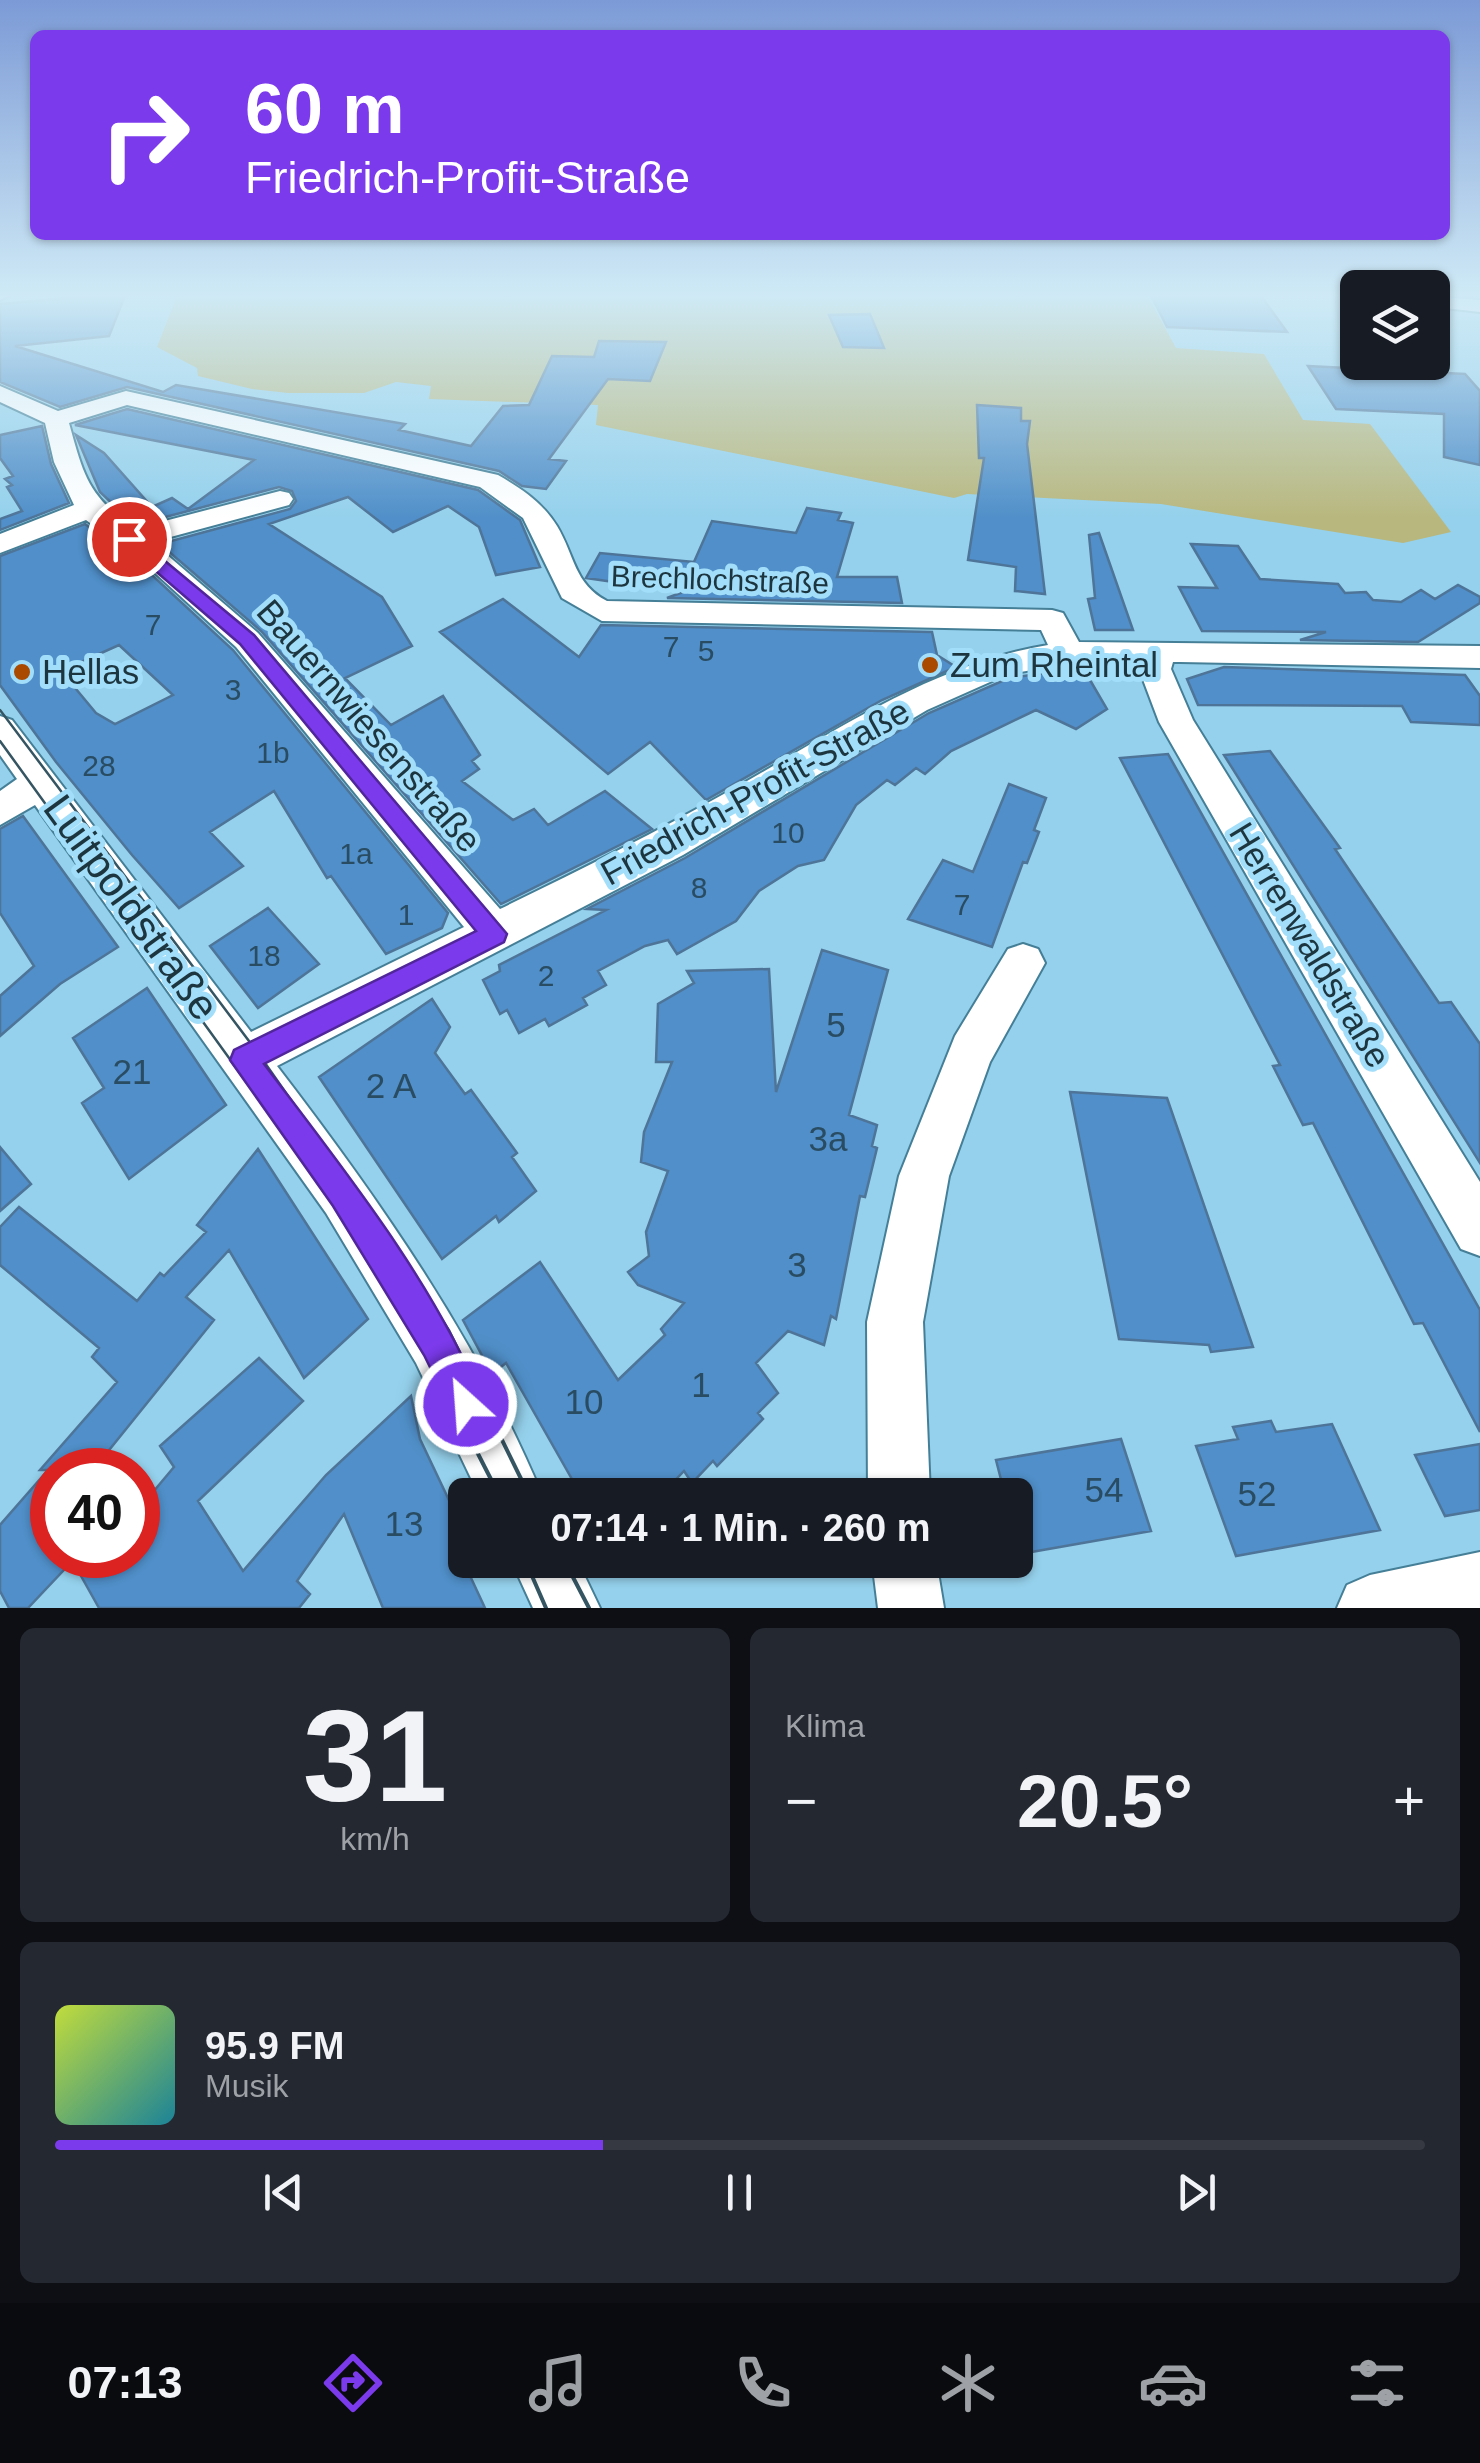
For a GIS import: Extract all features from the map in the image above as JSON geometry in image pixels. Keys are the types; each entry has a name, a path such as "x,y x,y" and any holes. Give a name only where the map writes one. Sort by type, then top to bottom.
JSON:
{"street":[{"path":"0,393 56,419"},
{"name":"Brechlochstraße","path":"56,419 126,398 250,430 462,471 489,480 533,512 547,534 564,586 602,611 1052,620 1068,653"},
{"name":"Bauernwiesenstraße","path":"56,419 66,462 89,509 247,640 494,934"},
{"path":"129,539 280,499"},
{"path":"0,544 89,509"},
{"name":"Friedrich-Profit-Straße","path":"244,1060 670,844 950,683 1001,664 1068,653 1472,653"},
{"name":"Herrenwaldstraße","path":"1159,655 1155,670 1176,722 1480,1230"},
{"name":"Luitpoldstraße","path":"0,730 344,1195 436,1342 503,1478"},
{"path":"0,810 40,783"},
{"path":"899,1478 895,1322 924,1176 971,1052 1023,964"},
{"path":"552,1578 567,1608"},
{"path":"907,1578 911,1608"},
{"path":"1370,1608 1480,1585"}],"shaded area":[{"path":"197,368 1272,368 1303,420 1370,424 1451,532 1403,543 1161,504 967,494 954,498 596,425 598,405 429,399 431,386 396,382 364,393 288,393 198,376"}],"building":[{"path":"0,368 86,368 163,392 176,385 405,424 399,430 471,446 503,406 529,405 546,368 655,368 650,381 608,379 549,459 566,461 546,489 522,486 499,471 127,387 60,407 0,382"},
{"path":"1309,368 1340,368 1340,380 1450,380 1450,373 1465,374 1480,391 1480,465 1444,457 1444,414 1336,409"},
{"path":"977,405 1021,408 1021,421 1030,421 1027,444 1045,594 1015,591 1016,567 968,560 984,458 979,458"},
{"path":"127,409 478,490 520,520 540,567 496,575 479,527 448,506 393,532 348,497 269,524 382,597 412,646 345,678 391,725 443,696 480,755 472,761 479,769 462,781 513,820 534,809 548,825 605,791 652,829 501,904 261,631 160,544 290,509 296,501 292,491 279,487 135,525 100,492 76,435 104,453 152,507 172,498 188,509 254,460 75,425"},
{"path":"42,426 51,464 69,503 0,530 0,519 22,511 7,487 12,485 5,479 13,476 0,458 0,435"},
{"path":"807,508 841,513 838,520 853,523 837,577 897,577 902,603 667,598 683,592 586,578 600,553 694,562 712,521 796,533"},
{"path":"85,524 140,564 233,650 448,913 442,928 386,954 331,876 327,878 274,791 210,832 243,866 179,908 56,762 0,685 0,556","holes":["119,645 173,695 115,724 96,713 61,671"]},
{"path":"1099,533 1133,630 1095,630 1088,599 1095,598 1089,535"},
{"path":"1191,544 1238,546 1260,579 1338,584 1345,593 1366,592 1373,600 1401,602 1421,590 1435,599 1458,585 1480,597 1480,603 1418,642 1300,640 1326,632 1202,631 1179,587 1217,588"},
{"path":"503,599 579,657 601,625 932,632 937,655 956,667 882,700 706,800 650,742 608,774 440,632"},
{"path":"1224,667 1465,675 1480,696 1480,725 1411,722 1402,706 1198,705 1187,679"},
{"path":"1083,668 1107,709 1076,729 1036,710 951,751 925,774 916,768 895,785 887,780 856,805 824,860 798,866 759,891 736,921 677,954 668,940 645,946 598,971 606,985 583,998 587,1005 549,1026 545,1019 519,1033 507,1010 500,1014 483,980 500,971 499,965 606,910 587,909 685,858 929,713 1009,678"},
{"path":"1270,751 1340,848 1335,849 1439,1003 1451,1002 1480,1044 1480,1163 1224,755"},
{"path":"1168,754 1480,1310 1480,1432 1423,1323 1414,1324 1313,1123 1303,1125 1273,1066 1280,1065 1120,758"},
{"path":"1009,784 1046,798 1034,830 1039,832 1027,863 1023,862 992,947 908,919 943,860 973,872"},
{"path":"23,816 118,947 60,984 0,1036 0,996 34,966 0,913 0,829"},
{"path":"268,908 319,964 258,1008 210,946"},
{"path":"822,950 888,970 849,1115 877,1125 872,1146 877,1148 865,1197 860,1196 836,1319 831,1316 824,1345 788,1331 756,1363 778,1393 758,1413 763,1419 717,1466 713,1461 697,1478 689,1478 684,1471 677,1478 571,1478 506,1363 492,1374 463,1320 540,1262 618,1380 665,1335 661,1329 684,1303 638,1285 628,1272 649,1256 646,1232 668,1171 641,1162 644,1132 672,1062 656,1062 658,1004 694,983 687,971 769,969 776,1092"},
{"path":"147,988 226,1105 129,1179 82,1103 104,1088 73,1038"},
{"path":"432,999 450,1027 435,1053 465,1094 471,1090 517,1153 512,1157 536,1191 499,1222 496,1216 442,1259 319,1077"},
{"path":"1070,1092 1167,1098 1253,1347 1211,1352 1209,1345 1119,1339"},
{"path":"0,1147 31,1184 0,1211"},
{"path":"258,1149 368,1319 304,1378 229,1250 186,1297 214,1320 111,1448 59,1448 117,1382 92,1357 99,1348 0,1265 0,1227 19,1207 137,1301 160,1273 164,1276 206,1232 197,1225"},
{"path":"259,1358 303,1401 198,1501 243,1571 326,1475 411,1396 420,1439 448,1498 448,1578 471,1578 485,1608 383,1608 344,1514 297,1581 310,1594 299,1608 99,1608 82,1578 160,1578 160,1484 174,1467 160,1446"},
{"path":"1271,1421 1276,1432 1332,1424 1380,1530 1236,1556 1196,1446 1238,1439 1233,1427"},
{"path":"1121,1439 1151,1531 1033,1552 1033,1478 1001,1478 996,1460"},
{"path":"1480,1444 1480,1510 1445,1516 1415,1455"},
{"path":"30,1491 30,1578 56,1578 28,1608 9,1608 0,1591 0,1525"}],"tram line":[{"path":"0,710 258,1053 365,1206"},
{"path":"0,741 335,1205"},
{"path":"364,1203 448,1330 521,1478"},
{"path":"335,1205 423,1346 490,1478"},
{"path":"533,1578 546,1608"},
{"path":"573,1578 589,1608"}],"place":[{"name":"Zum Rheintal","path":"930,665"},
{"name":"Hellas","path":"22,672"}],"route":[{"path":"129,539 210,604 247,640 494,934 244,1060 344,1195 436,1342 466,1404"}]}
